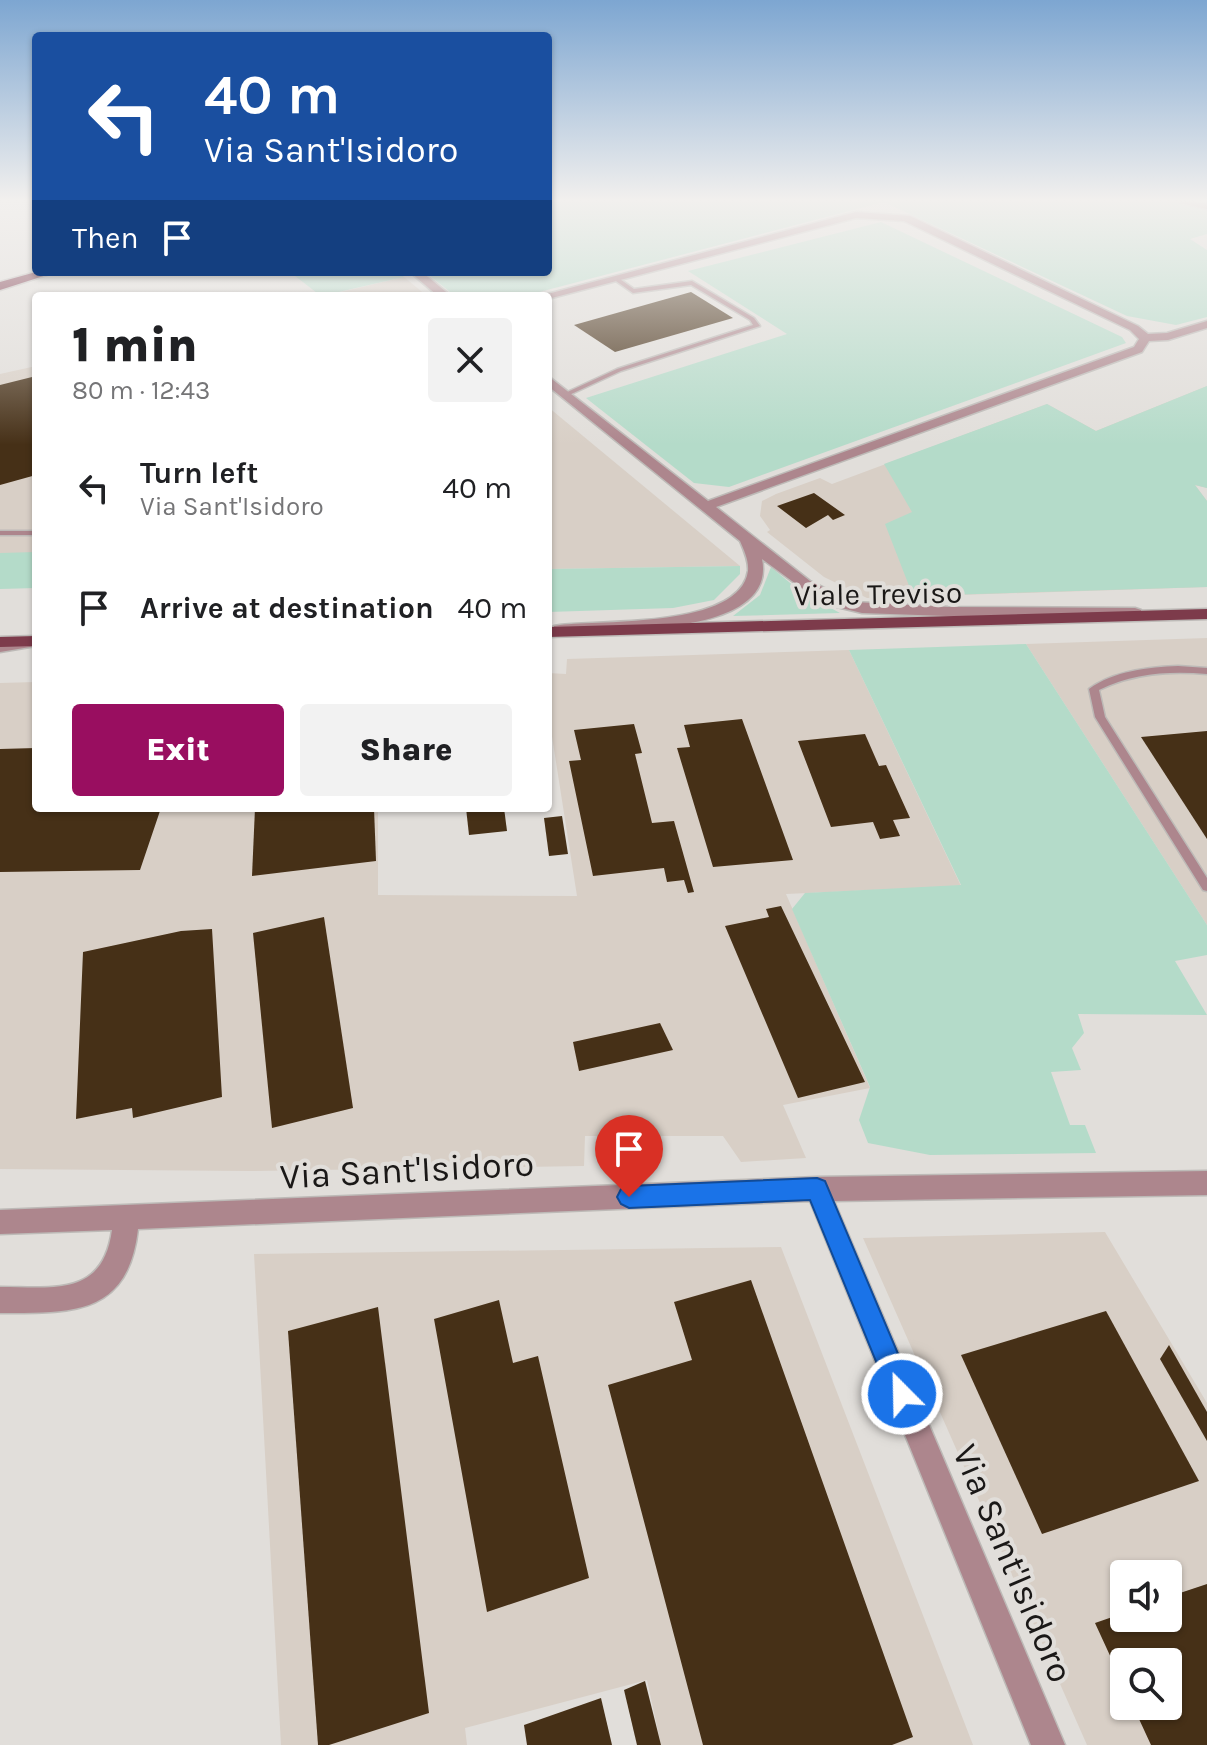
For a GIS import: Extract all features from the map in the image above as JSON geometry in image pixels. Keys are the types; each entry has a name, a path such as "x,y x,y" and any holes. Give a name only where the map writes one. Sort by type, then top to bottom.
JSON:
{"main road":[{"name":"Viale Treviso","path":"552,632 1207,614"},
{"path":"0,653 32,652"}],"street":[{"path":"552,294 598,282"},
{"path":"1039,282 1134,328 1145,338 1168,336 1207,324"},
{"path":"707,506 1138,349 1145,338"},
{"path":"552,384 800,580 839,603 857,608 1187,615"},
{"path":"552,632 688,619 735,603 755,576 756,564 747,539"},
{"path":"0,644 32,641"},
{"name":"Via Sant'Isidoro","path":"0,1222 817,1189 1207,1183"},
{"name":"Via Sant'Isidoro","path":"817,1189 1048,1745"},
{"path":"0,1300 60,1299 98,1291 118,1271 126,1219"}],"lane":[{"path":"565,395 619,370 757,326 752,319 692,283 633,291 621,282"},
{"path":"0,533 32,533"},
{"path":"1207,671 1178,668 1114,678 1094,689 1100,717 1207,887"}],"shaded area":[{"path":"381,282 411,282 422,292 341,292"},
{"path":"32,367 32,586 0,586 0,374"},
{"path":"1207,386 1207,488 1195,485 1207,501 1207,587 867,598 824,577 767,532 770,530 760,516 762,501 776,494 820,478 832,484 1047,404 1096,431"},
{"path":"552,410 740,566 552,569"},
{"path":"1207,638 1207,925 1026,644"},
{"path":"849,650 961,886 786,894 870,1088 783,1105 806,1158 741,1162 723,1136 585,1136 584,1166 249,1171 0,1169 0,683 32,682 32,812 378,812 378,895 577,896 552,737 552,673 566,674 567,659"},
{"path":"1105,1232 1207,1403 1207,1745 1087,1745 863,1238"},
{"path":"781,1247 973,1745 661,1745 647,1680 465,1728 467,1745 281,1745 254,1254"}],"green space":[{"path":"303,282 380,282 338,292 316,292"},
{"path":"438,282 576,282 539,292 450,292"},
{"path":"706,282 1008,282 1122,337 1126,343 729,487 694,483 586,398 787,334"},
{"path":"1055,282 1207,282 1207,317 1176,325 1127,316"},
{"path":"1207,386 1207,488 1195,485 1207,501 1207,587 913,596 885,524 912,512 884,464 1047,404 1096,431"},
{"path":"32,552 32,588 0,589 0,553"},
{"path":"740,566 740,574 714,600 673,608 552,612 552,569"},
{"path":"771,567 801,592 840,613 733,616 760,595"},
{"path":"1026,644 1207,925 1207,955 1175,961 1207,1015 1078,1014 1084,1033 1072,1048 1081,1070 1051,1072 1070,1125 1085,1125 1096,1153 930,1155 868,1143 859,1120 870,1087 792,909 805,893 961,885 849,650"}],"building":[{"path":"691,292 733,318 615,352 574,325"},
{"path":"32,377 32,476 0,485 0,385"},
{"path":"814,493 845,515 833,520 828,515 806,528 777,506"},
{"path":"742,719 793,860 713,867 677,748 690,747 684,725"},
{"path":"634,724 642,753 635,754 652,823 674,821 694,892 688,893 684,880 667,882 664,868 593,876 569,761 581,760 574,730"},
{"path":"1207,731 1207,839 1141,737"},
{"path":"865,734 879,766 886,765 910,818 893,820 900,836 880,839 873,822 831,827 798,741"},
{"path":"32,748 32,812 160,812 140,870 0,872 0,749"},
{"path":"255,812 374,812 376,861 252,876"},
{"path":"466,812 505,812 507,831 469,835"},
{"path":"562,816 568,854 549,856 544,818"},
{"path":"781,906 865,1082 798,1098 725,926 769,917 766,909"},
{"path":"324,917 353,1108 272,1128 253,933"},
{"path":"212,929 222,1097 133,1118 132,1108 76,1119 83,952 181,931"},
{"path":"660,1023 673,1050 579,1071 573,1042"},
{"path":"751,1280 913,1737 892,1745 703,1745 608,1385 692,1360 674,1302"},
{"path":"499,1300 513,1363 538,1356 589,1578 487,1612 434,1319"},
{"path":"378,1307 429,1713 329,1745 318,1745 288,1331"},
{"path":"1106,1311 1199,1481 1042,1534 961,1355"},
{"path":"1169,1345 1207,1412 1207,1441 1160,1359"},
{"path":"1207,1584 1207,1745 1151,1745 1139,1720 1182,1720 1182,1648 1110,1648 1110,1656 1095,1623 1110,1618 1110,1632 1182,1632 1182,1592"},
{"path":"645,1681 661,1745 637,1745 624,1690"},
{"path":"601,1698 612,1745 527,1745 524,1725"}],"route":[{"path":"629,1197 817,1189 902,1394"}]}
